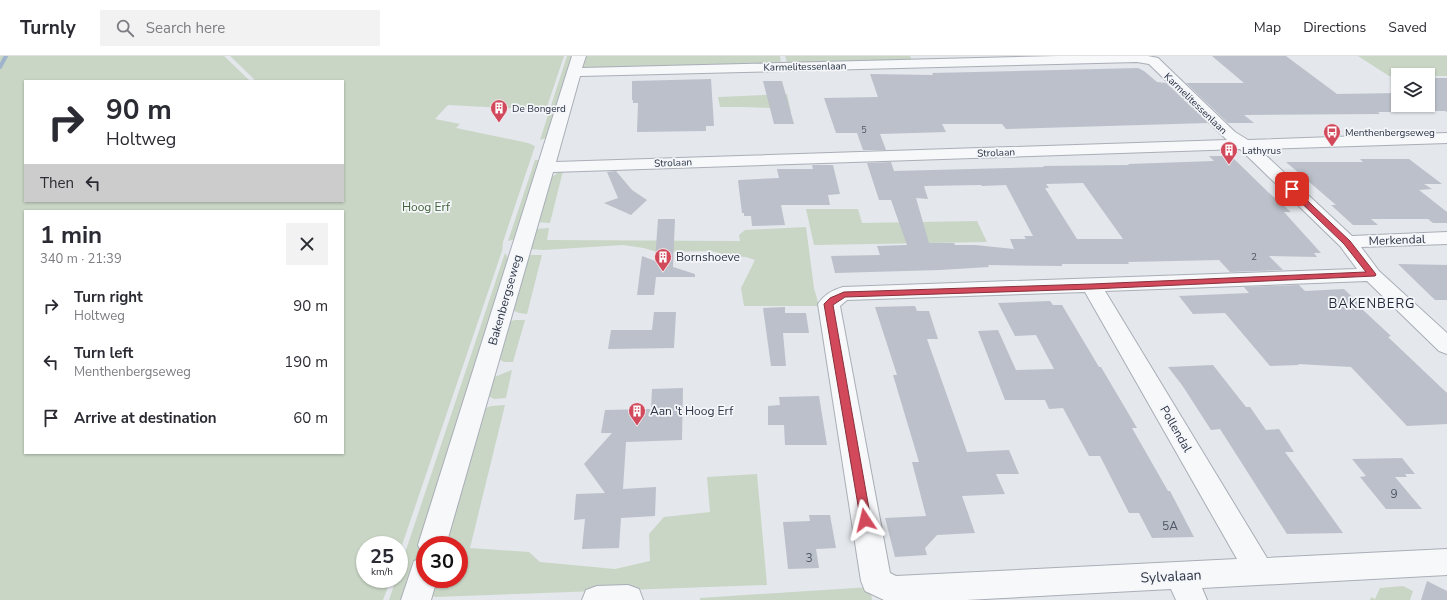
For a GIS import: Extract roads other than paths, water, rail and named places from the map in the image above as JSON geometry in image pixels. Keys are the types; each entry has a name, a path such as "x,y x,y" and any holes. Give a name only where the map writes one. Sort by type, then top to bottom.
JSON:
{"street":[{"name":"Bakenbergseweg","path":"435,536 579,56"},
{"name":"Karmelitessenlaan","path":"574,72 1137,58 1153,61 1229,134 1244,144"},
{"name":"Strolaan","path":"546,167 1447,138"},
{"path":"1244,144 1347,242 1372,275 1447,346"},
{"name":"Merkendal","path":"1347,242 1447,238"},
{"path":"1092,286 1372,275"},
{"name":"Sylvalaan","path":"1092,286 844,294 829,304 876,581 894,590 1186,588 1259,571 1447,562"},
{"name":"Pollendal","path":"1092,286 1259,571"},
{"path":"416,600 420,588"},
{"path":"597,600 628,599"}],"waterway":[{"path":"0,67 6,56"}],"place":[{"name":"De Bongerd","path":"499,123"},
{"name":"Menthenbergseweg","path":"1332,147"},
{"name":"Lathyrus","path":"1229,165"},
{"name":"Bornshoeve","path":"663,272"},
{"name":"Aan 't Hoog Erf","path":"637,426"}],"district":[{"name":"BAKENBERG","path":"1372,303"}],"park label":[{"name":"Hoog Erf","path":"426,207"}]}
